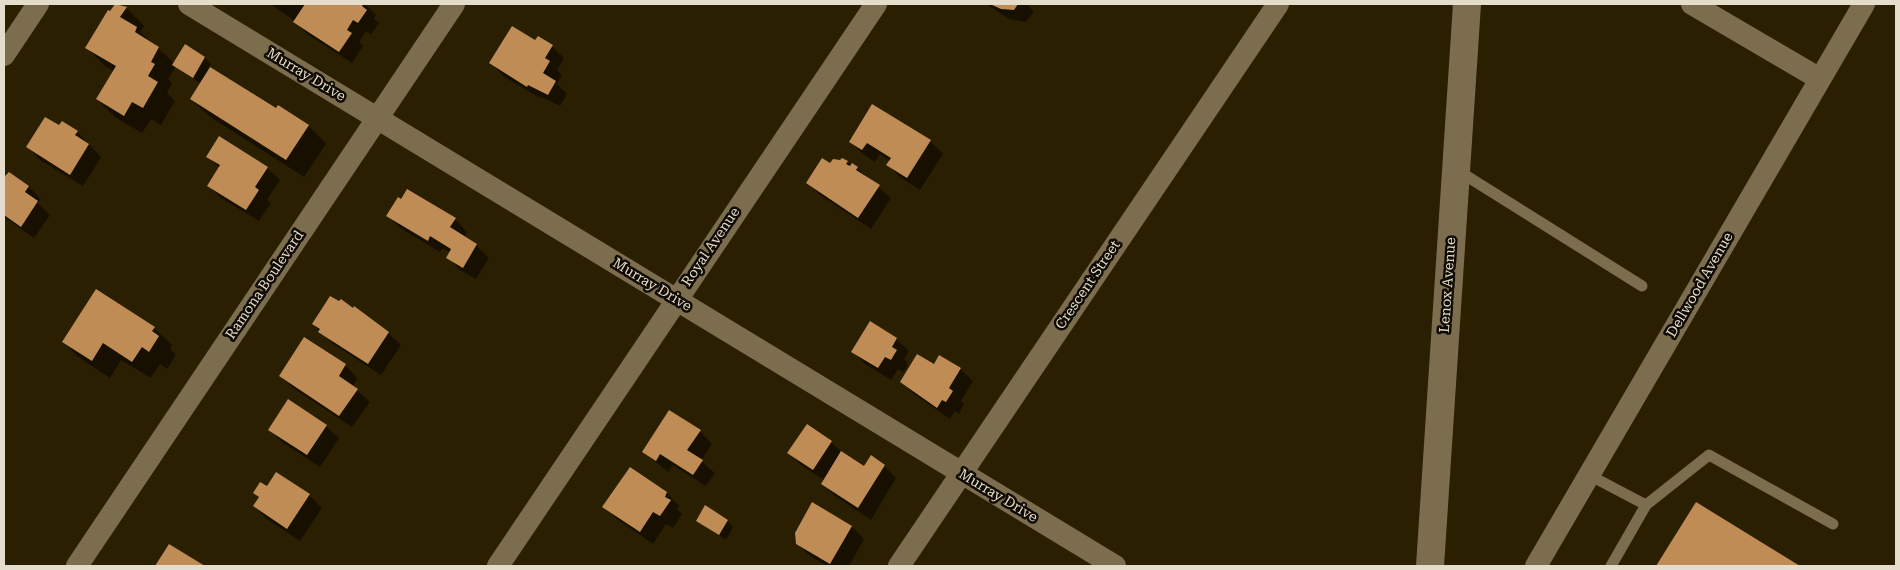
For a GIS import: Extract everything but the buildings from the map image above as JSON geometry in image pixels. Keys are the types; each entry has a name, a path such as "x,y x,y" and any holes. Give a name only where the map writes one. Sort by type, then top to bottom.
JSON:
{"main road":[{"name":"Lenox Avenue","path":"1430,566 1467,4"}],"street":[{"path":"4,55 38,4"},
{"name":"Murray Drive","path":"189,4 1115,566"},
{"name":"Ramona Boulevard","path":"77,566 454,4"},
{"name":"Royal Avenue","path":"498,566 876,4"},
{"name":"Crescent Street","path":"898,566 1278,4"},
{"path":"1692,4 1820,79"},
{"name":"Dellwood Avenue","path":"1536,566 1864,4"}],"lane":[{"path":"1456,169 1642,286"},
{"path":"1611,566 1646,505 1708,455 1833,524"},
{"path":"1589,475 1646,505"}]}
